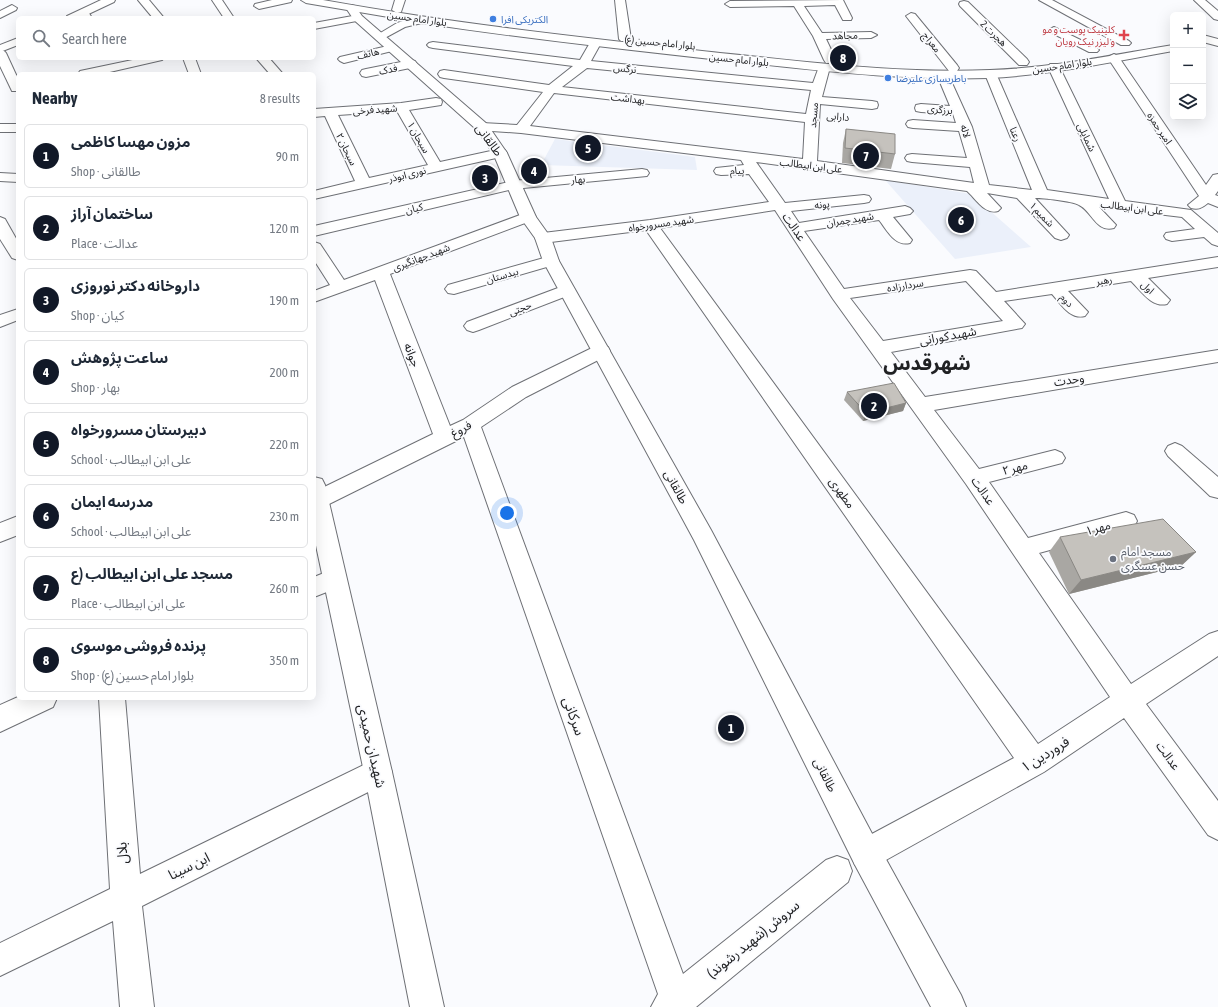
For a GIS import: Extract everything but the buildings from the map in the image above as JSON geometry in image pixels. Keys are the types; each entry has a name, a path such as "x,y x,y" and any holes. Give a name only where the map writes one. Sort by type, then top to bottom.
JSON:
{"street":[{"path":"85,15 110,0"},
{"path":"143,0 157,16"},
{"path":"259,6 287,0"},
{"name":"بلوار امام حسین","path":"306,0 349,9 595,44 827,64 881,72 948,71 991,74 1054,68 1170,49"},
{"path":"620,0 625,39"},
{"path":"1044,0 1125,43"},
{"path":"1199,0 1218,18"},
{"path":"217,1 228,16"},
{"path":"796,2 819,36 827,64"},
{"path":"730,4 839,2 847,18"},
{"name":"هجرت 2","path":"964,4 1023,62"},
{"name":"بلوار امام حسین (ع)","path":"349,9 399,5 625,39 827,64"},
{"path":"0,15 12,8"},
{"path":"316,25 349,9"},
{"name":"طالقانی","path":"349,9 482,127 500,153 528,217 543,238 551,261 566,290 703,536 866,854 949,1007"},
{"name":"معراج","path":"912,16 948,71"},
{"path":"1206,20 1218,18"},
{"name":"هاتف","path":"344,59 386,42 401,25 421,19"},
{"path":"1054,30 1093,50"},
{"name":"مجاهد","path":"819,36 871,35"},
{"path":"1078,53 1139,41"},
{"path":"0,49 16,42"},
{"path":"521,129 551,89 584,64 595,44"},
{"name":"نرگس","path":"433,45 815,94 872,105"},
{"path":"0,52 13,89"},
{"path":"948,71 1023,62 1062,55"},
{"name":"امیر حمزه","path":"1114,58 1213,200"},
{"path":"92,72 147,60"},
{"path":"190,60 194,72"},
{"path":"264,60 275,72"},
{"name":"فدک","path":"366,73 411,64"},
{"name":"مسجد","path":"810,164 812,117 815,94 827,64"},
{"name":"شمایلی","path":"1054,68 1120,206"},
{"name":"لاله","path":"948,71 958,111 965,127 975,163 977,188"},
{"name":"بهداشت","path":"444,74 551,89 812,117"},
{"name":"رعنا","path":"991,74 1041,194"},
{"name":"شهید فرخی","path":"316,113 330,113 370,104 401,107 436,102"},
{"name":"سبحان ۱","path":"401,107 436,166"},
{"name":"برزگری","path":"921,108 958,111"},
{"name":"سبحان ۲","path":"330,113 364,184"},
{"name":"دارابی","path":"812,117 827,115"},
{"path":"913,124 965,127"},
{"name":"علی ابن ابیطالب","path":"482,127 521,129 750,163 810,164 1022,194 1041,194 1120,206 1186,213"},
{"path":"0,128 16,128"},
{"name":"نوری ابوذر","path":"316,195 436,166 500,153"},
{"path":"912,158 975,163"},
{"name":"پیام","path":"721,171 750,163"},
{"name":"عدالت","path":"750,163 839,295 974,478 1024,548 1128,701 1218,825"},
{"name":"بهار","path":"513,184 642,173"},
{"path":"0,177 16,178"},
{"path":"1212,236 1186,213 1213,200 1218,178"},
{"name":"کیان","path":"316,231 513,184"},
{"path":"977,188 993,208"},
{"name":"شمیم ۱","path":"1022,194 1061,235"},
{"name":"پونه","path":"780,206 864,199"},
{"path":"1084,201 1108,225"},
{"name":"شهید مسرورخواه","path":"543,238 650,225 780,206"},
{"name":"شهید چمران","path":"795,228 905,211"},
{"path":"882,214 904,240"},
{"name":"شهید جهانگیری","path":"316,296 528,217"},
{"name":"مطهری","path":"650,225 1034,762"},
{"path":"1,228 16,252"},
{"path":"1172,236 1212,236"},
{"path":"316,250 340,287"},
{"name":"بیدستان","path":"454,289 551,261"},
{"name":"رهبر","path":"991,298 1218,262"},
{"name":"جوانه","path":"381,273 444,437"},
{"name":"سردارزاده","path":"839,295 970,275 991,298"},
{"name":"اول","path":"1135,275 1161,300"},
{"name":"دوم","path":"1055,287 1079,312"},
{"name":"حجتی","path":"473,326 566,290"},
{"name":"شهید کورانی","path":"879,348 1016,324 991,298"},
{"path":"0,322 16,315"},
{"name":"فروغ","path":"316,493 470,425 519,392 601,351"},
{"name":"وحدت","path":"921,405 1218,356"},
{"name":"سرکانی","path":"470,425 674,1005"},
{"path":"1175,451 1218,490"},
{"name":"مهر ۲","path":"974,478 1056,458"},
{"name":"شهیدان حمیدی","path":"316,503 324,583 378,772 427,1007"},
{"name":"مهر ۱","path":"1024,548 1126,521"},
{"path":"0,533 16,527"},
{"name":"فروردین ۱","path":"866,854 1034,762 1218,642"},
{"path":"0,719 40,700"},
{"name":"بلال","path":"112,700 126,897 137,1007"},
{"name":"ابن سینا","path":"0,960 378,772"},
{"name":"سروش (شهید رشوند)","path":"674,1005 837,871"}],"shaded area":[{"path":"555,139 695,157 697,170 541,165"},
{"path":"885,180 971,194 1031,247 955,259"}],"place":[{"name":"الکتریکی افرا","path":"493,19"},
{"name":"کلینیک پوست و مو و لیزر نیک رویان","path":"1124,35"},
{"name":"پرنده فروشی موسوی","path":"843,58"},
{"name":"باطریسازی علیرضا","path":"888,78"},
{"name":"دبیرستان مسرورخواه","path":"588,148"},
{"name":"مسجد علی ابن ابیطالب (ع","path":"866,156"},
{"name":"ساعت پژوهش","path":"534,171"},
{"name":"داروخانه دکتر نوروزی","path":"485,178"},
{"name":"مدرسه ایمان","path":"961,220"},
{"name":"ساختمان آراز","path":"874,406"},
{"name":"مسجد امام حسن عسگری","path":"1113,559"},
{"name":"مزون مهسا کاظمی","path":"731,728"}],"district":[{"name":"شهرقدس","path":"927,363"}]}
